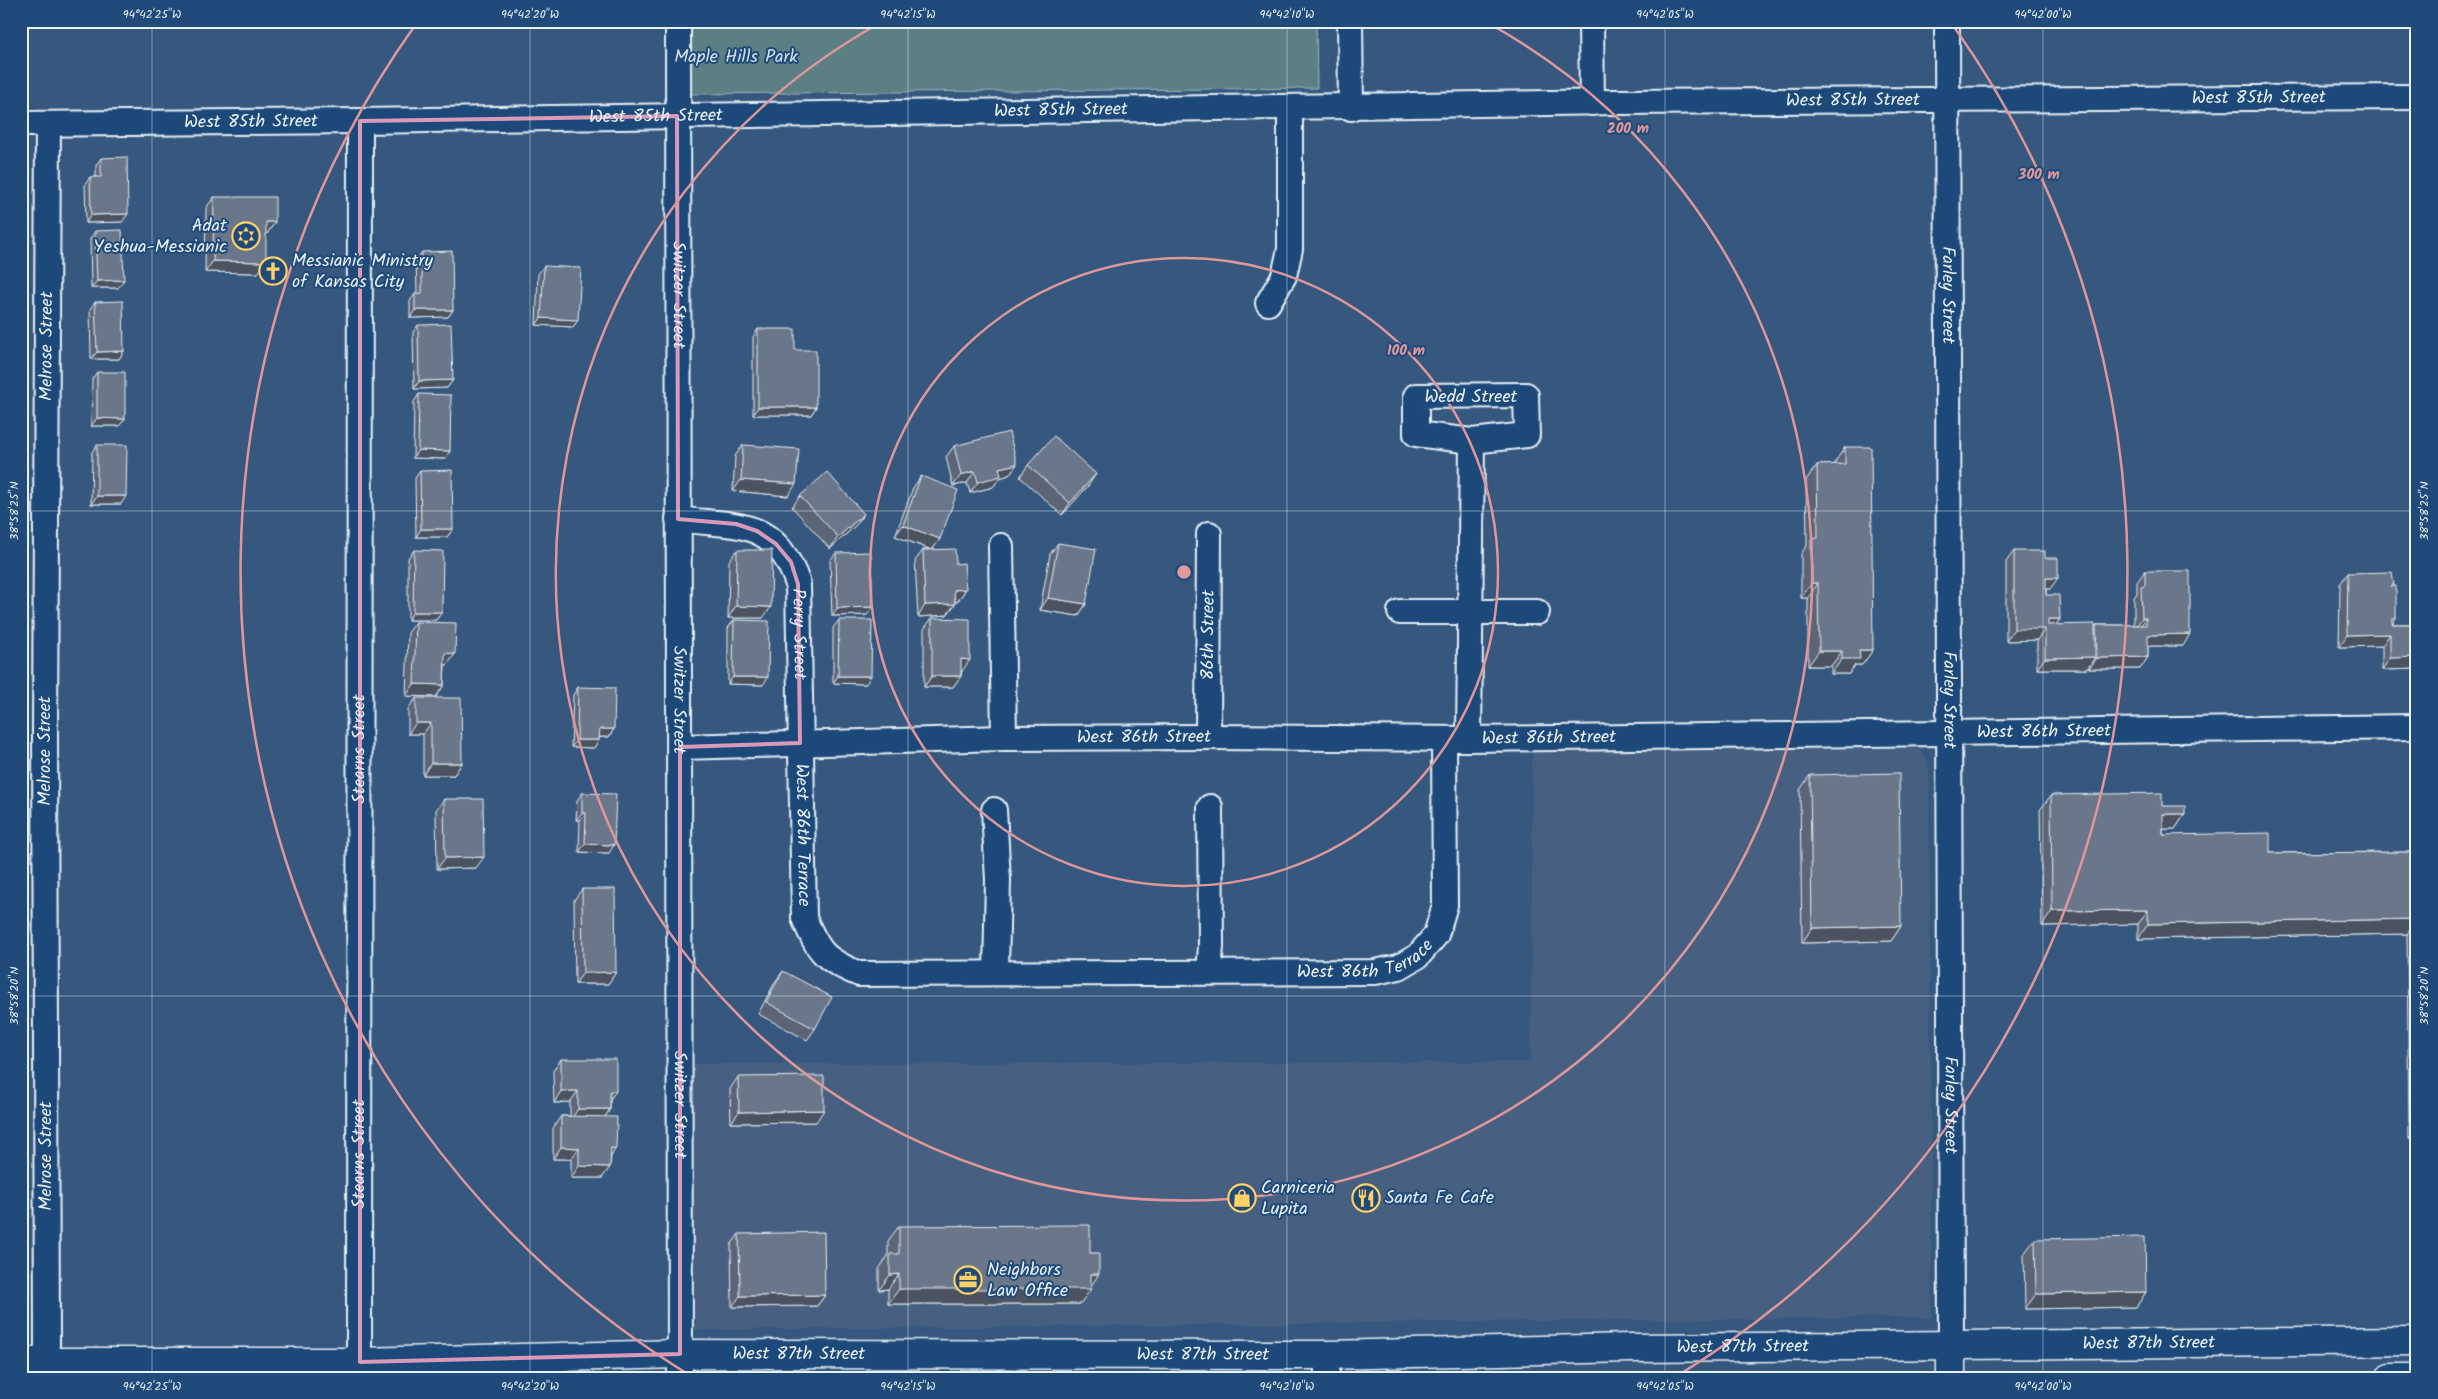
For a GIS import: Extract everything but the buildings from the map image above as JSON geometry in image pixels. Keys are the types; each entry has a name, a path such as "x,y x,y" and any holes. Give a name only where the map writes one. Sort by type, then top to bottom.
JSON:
{"main road":[{"name":"West 87th Street","path":"37,1367 360,1370 680,1366 1327,1366 1632,1348 2417,1341"},
{"name":"Farley Street","path":"1950,1345 1950,1378"},
{"path":"2390,1378 2417,1378"}],"street":[{"name":"Switzer Street","path":"678,21 680,1366"},
{"path":"1350,21 1351,108"},
{"path":"1591,21 1592,103"},
{"name":"Farley Street","path":"1947,21 1950,1345"},
{"name":"West 85th Street","path":"21,124 1351,108 1592,103 2417,97"},
{"path":"1268,303 1284,276 1290,248 1290,108"},
{"name":"Stearns Street","path":"360,121 360,1370"},
{"name":"Melrose Street","path":"37,1367 47,1344 45,732 48,124"},
{"name":"Wedd Street","path":"1526,395 1527,436 1472,441 1416,434 1416,396 1526,395"},
{"path":"1470,739 1472,441"},
{"name":"Perry Street","path":"678,519 736,524 757,531 776,544 791,562 798,584 800,743"},
{"name":"86th Street","path":"1208,736 1209,534"},
{"path":"1001,546 1004,738"},
{"path":"1400,612 1537,612"},
{"name":"West 86th Street","path":"680,747 1004,738 1208,736 1470,739 2417,727"},
{"name":"West 86th Terrace","path":"800,743 804,918 816,946 834,964 859,974 900,976 996,972 1053,975 1209,972 1375,972 1399,967 1418,956 1436,935 1445,905 1444,739"},
{"path":"1209,972 1210,807"},
{"path":"994,810 998,880 996,972"}],"highlighted area":[{"path":"677,116 678,519 736,524 757,531 776,544 791,562 798,584 800,743 680,747 680,1354 360,1362 360,121"}],"shaded area":[{"path":"1909,748 1920,750 1928,762 1929,770 1932,1317 695,1330 692,1064 1531,1062 1532,751"}],"green space":[{"name":"Maple Hills Park","path":"691,21 1316,21 1317,88 691,94"}],"place":[{"name":"Adat Yeshua-Messianic","path":"246,236"},
{"name":"Messianic Ministry of Kansas City","path":"273,271"},
{"name":"Carniceria Lupita","path":"1242,1198"},
{"name":"Santa Fe Cafe","path":"1366,1198"},
{"name":"Neighbors Law Office","path":"968,1280"}]}
